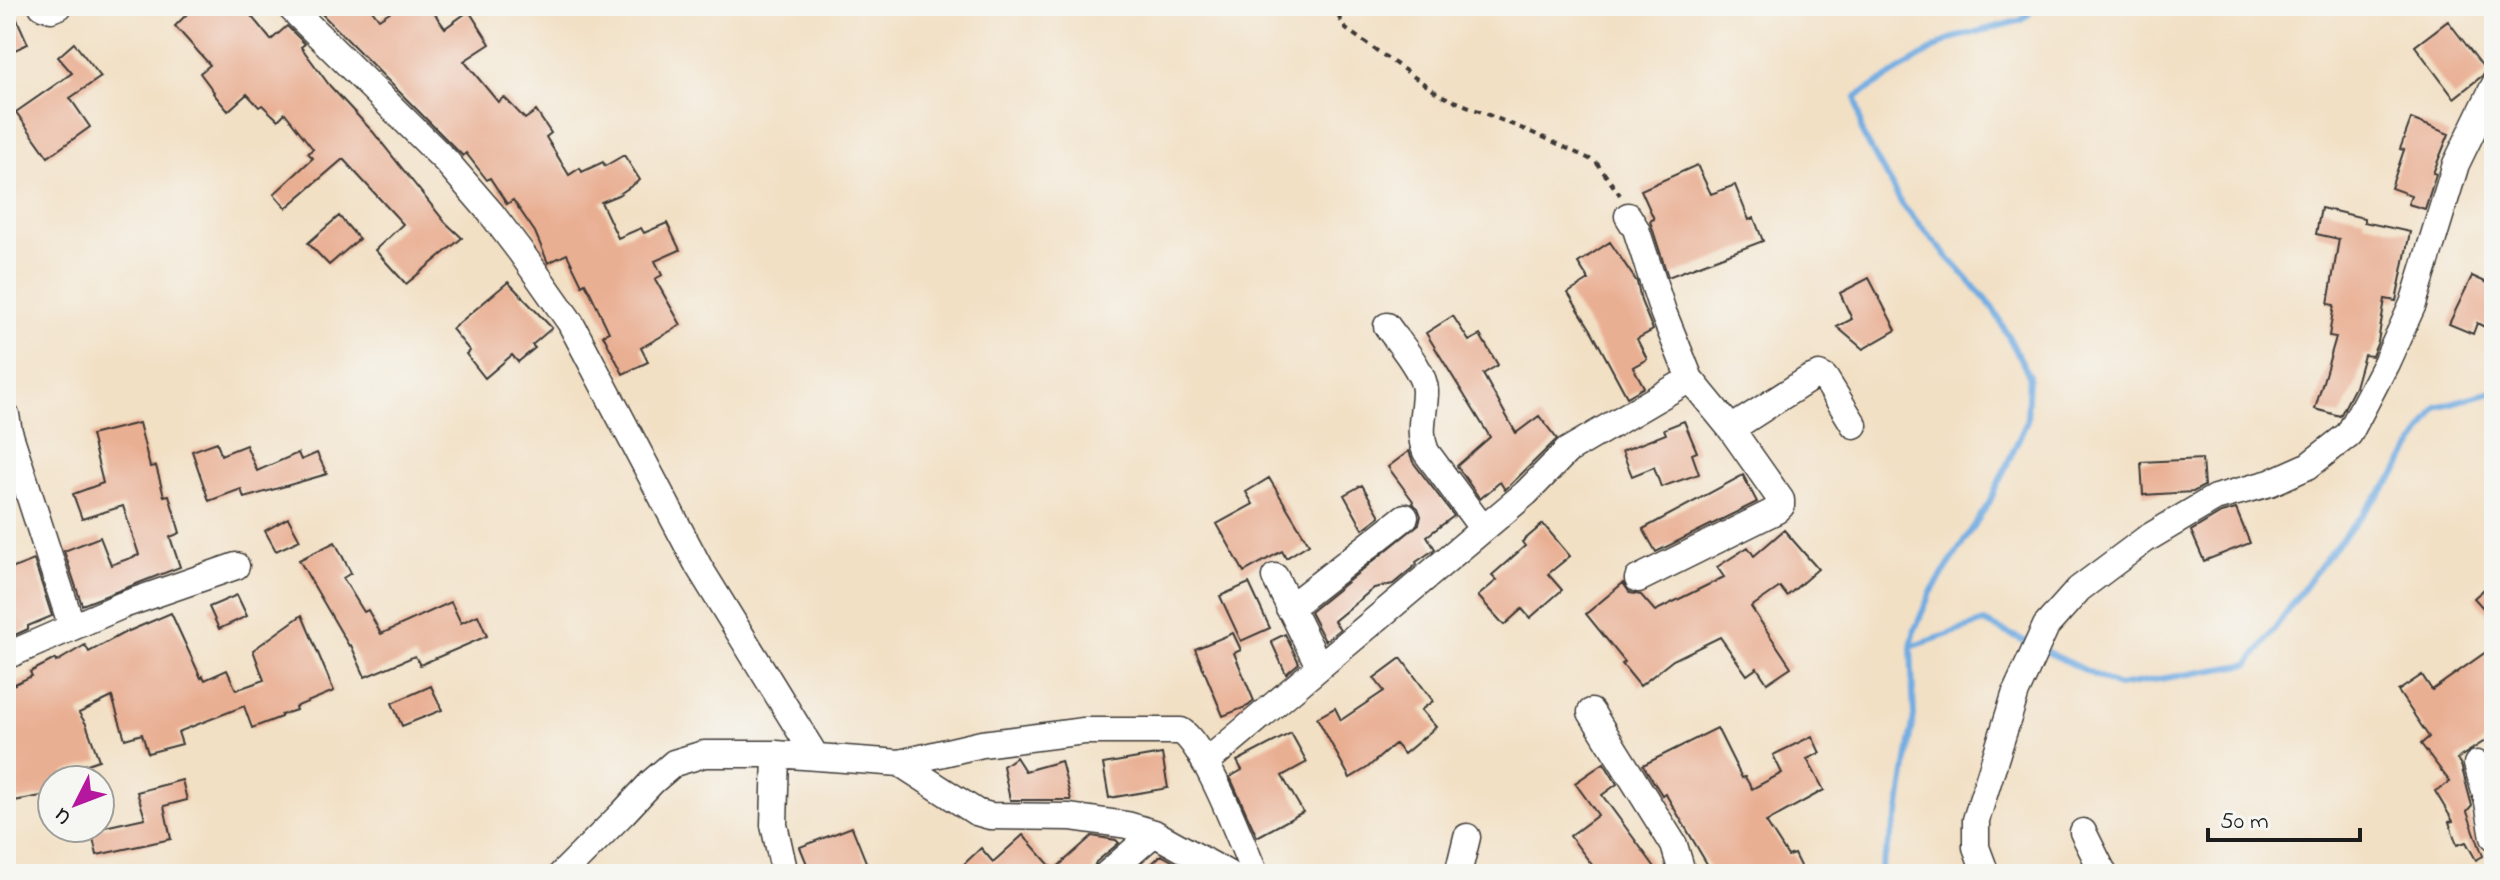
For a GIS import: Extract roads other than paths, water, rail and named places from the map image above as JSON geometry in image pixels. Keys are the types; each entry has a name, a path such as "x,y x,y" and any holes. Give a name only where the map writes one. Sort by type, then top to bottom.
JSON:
{"street":[{"path":"42,6 51,9 59,6"},
{"path":"289,6 446,161 529,263 570,322 699,567 816,757"},
{"path":"1986,874 1976,847 1976,820 2024,672 2046,626 2079,589 2146,539 2215,498 2270,483 2308,466 2349,434 2413,304 2456,164 2494,86"},
{"path":"1628,216 1636,229 1663,312 1690,379 1731,429 1781,500 1777,510 1638,579"},
{"path":"1387,326 1422,376 1425,389 1421,441 1426,452 1483,529"},
{"path":"1731,429 1819,375 1825,378 1854,425"},
{"path":"1205,763 1526,493 1567,451 1690,379"},
{"path":"6,415 72,627"},
{"path":"1289,608 1405,517"},
{"path":"6,656 123,605 236,566"},
{"path":"1275,577 1319,666"},
{"path":"1591,712 1674,845 1680,865 1678,874"},
{"path":"562,874 674,763 704,754 776,754 900,763 982,744 1084,731 1181,731 1189,736 1205,763 1255,874"},
{"path":"776,754 774,825 785,874"},
{"path":"900,763 976,812 990,816 1070,817 1127,825 1154,833 1228,874"},
{"path":"2477,764 2494,837"},
{"path":"2083,832 2104,874"},
{"path":"1107,874 1154,833"},
{"path":"1458,874 1467,837"}],"waterway":[{"path":"1879,874 1899,812 1914,716 1911,647 1915,629 1930,594 1989,503 2027,421 2029,375 1993,308 1903,206 1862,133 1856,97 1950,39 2022,20 2037,6"},
{"path":"2041,649 2118,686 2249,664 2321,564 2393,478 2437,407 2494,391"},
{"path":"1911,647 1984,622 2031,644"}]}
